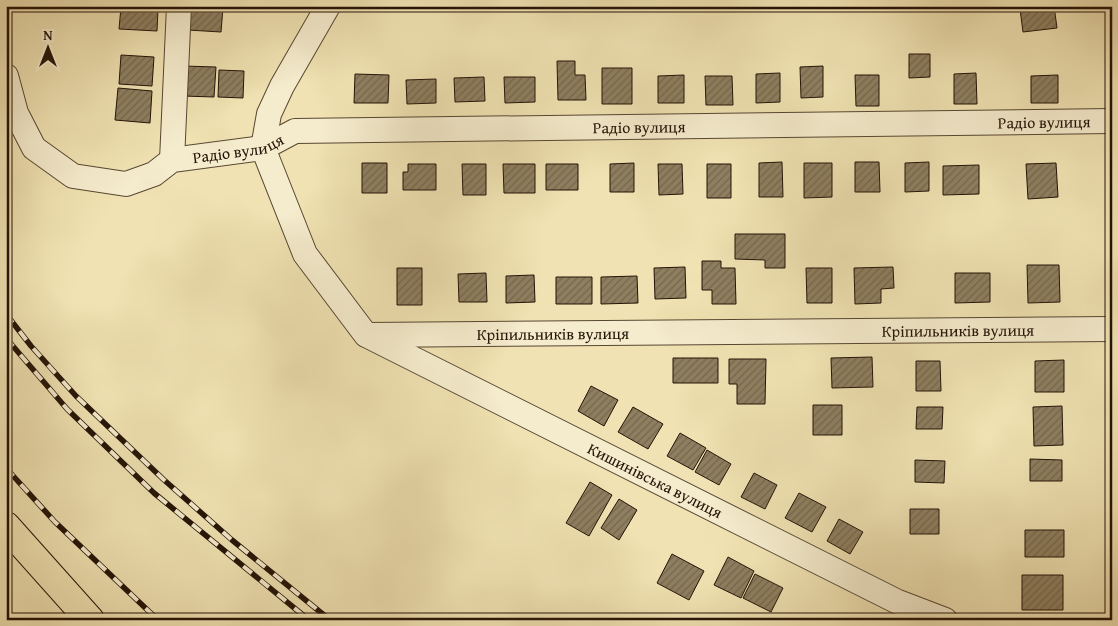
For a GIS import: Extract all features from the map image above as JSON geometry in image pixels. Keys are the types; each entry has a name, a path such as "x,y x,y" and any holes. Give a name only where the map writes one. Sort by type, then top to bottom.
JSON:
{"main road":[{"path":"6,526 90,620"}],"street":[{"path":"6,76 16,113 34,148 73,176 126,184 154,174 172,160 179,6"},
{"path":"328,6 282,86 269,114 263,148 305,254 366,335"},
{"name":"Радіо вулиця","path":"172,160 263,148 295,131 1112,121"},
{"name":"Кріпильників вулиця","path":"366,335 1112,329"},
{"name":"Кишинівська вулиця","path":"366,335 898,602 944,620"}],"building":[{"path":"190,6 223,7 221,32 188,30"},
{"path":"1054,6 1057,28 1023,32 1020,9"},
{"path":"121,7 158,9 157,31 119,29"},
{"path":"909,54 930,54 930,77 909,78"},
{"path":"121,55 154,57 152,86 119,84"},
{"path":"557,61 575,61 575,75 585,75 586,100 558,100"},
{"path":"184,66 216,67 214,97 183,96"},
{"path":"823,66 823,97 801,98 800,67"},
{"path":"602,68 632,68 632,104 602,104"},
{"path":"219,70 244,71 243,98 218,97"},
{"path":"780,73 780,102 756,103 756,74"},
{"path":"976,73 977,104 954,104 954,74"},
{"path":"355,74 389,75 388,103 354,103"},
{"path":"684,75 684,103 658,103 658,76"},
{"path":"855,75 879,75 879,106 856,106"},
{"path":"1058,75 1058,103 1031,103 1031,76"},
{"path":"705,76 732,76 733,105 706,105"},
{"path":"484,77 485,101 455,102 454,78"},
{"path":"504,77 535,77 535,102 505,103"},
{"path":"436,79 436,103 407,104 406,80"},
{"path":"118,88 152,91 150,123 115,120"},
{"path":"782,162 783,197 759,197 759,163"},
{"path":"855,162 879,162 880,192 855,192"},
{"path":"929,162 929,191 905,192 905,163"},
{"path":"362,163 387,163 387,193 362,193"},
{"path":"634,163 634,192 610,192 610,164"},
{"path":"804,163 832,163 832,197 804,198"},
{"path":"1056,163 1058,197 1028,199 1026,164"},
{"path":"408,164 436,164 436,190 403,190 403,172 408,172"},
{"path":"462,164 486,164 486,195 463,195"},
{"path":"503,164 535,164 535,193 504,193"},
{"path":"546,164 578,164 578,190 546,190"},
{"path":"658,164 682,164 683,194 659,195"},
{"path":"707,164 731,164 731,198 707,198"},
{"path":"979,165 979,194 943,195 943,166"},
{"path":"735,234 785,234 785,268 765,268 765,260 735,259"},
{"path":"702,261 721,261 721,268 735,268 736,304 712,304 712,290 702,290"},
{"path":"1027,265 1059,265 1060,302 1028,303"},
{"path":"685,267 686,298 655,299 654,268"},
{"path":"893,267 894,288 881,289 881,303 855,304 854,268"},
{"path":"397,268 422,268 422,305 397,305"},
{"path":"806,268 832,268 832,303 807,303"},
{"path":"486,273 487,302 459,302 458,274"},
{"path":"955,273 990,273 990,302 955,303"},
{"path":"534,275 535,302 506,303 506,276"},
{"path":"637,276 638,303 601,304 601,277"},
{"path":"556,277 592,277 592,304 556,304"},
{"path":"872,357 873,387 832,388 831,358"},
{"path":"673,358 718,358 718,383 673,383"},
{"path":"729,359 766,359 765,404 737,404 737,384 729,384"},
{"path":"1064,360 1064,392 1035,392 1035,361"},
{"path":"916,361 940,361 941,391 916,391"},
{"path":"591,386 618,400 604,426 578,411"},
{"path":"813,405 842,405 842,435 813,435"},
{"path":"1062,406 1063,445 1034,446 1033,407"},
{"path":"633,407 663,424 648,449 618,432"},
{"path":"917,407 943,407 942,429 916,429"},
{"path":"680,433 706,448 693,470 667,456"},
{"path":"707,450 731,464 719,485 695,472"},
{"path":"1030,459 1062,460 1062,481 1030,481"},
{"path":"915,460 945,461 944,483 915,482"},
{"path":"754,473 777,485 765,509 741,497"},
{"path":"590,482 612,495 589,536 566,523"},
{"path":"799,493 826,507 812,532 785,518"},
{"path":"619,499 637,510 619,540 601,528"},
{"path":"910,509 939,509 939,534 910,534"},
{"path":"839,519 863,532 850,554 827,541"},
{"path":"1025,530 1064,530 1064,557 1025,557"},
{"path":"672,554 704,571 689,600 657,583"},
{"path":"728,557 754,571 741,598 714,585"},
{"path":"755,574 783,588 771,612 743,598"},
{"path":"1022,575 1063,575 1063,610 1022,610"}],"railway":[{"path":"6,314 31,346 76,396 163,479 232,540 330,620"},
{"path":"6,338 67,409 154,493 309,620"},
{"path":"6,468 55,522 158,620"}]}
